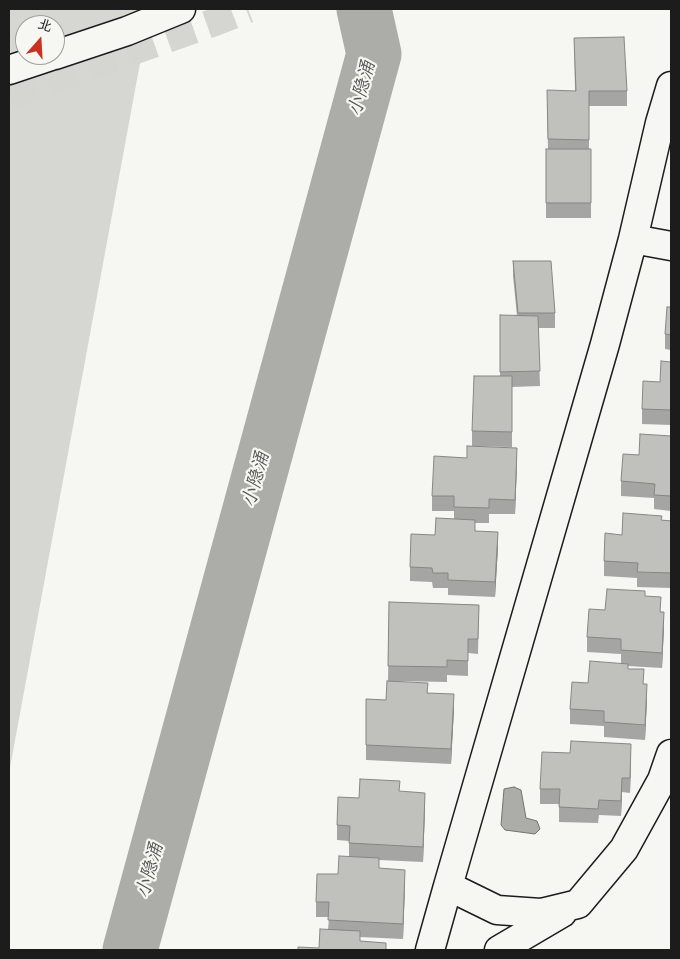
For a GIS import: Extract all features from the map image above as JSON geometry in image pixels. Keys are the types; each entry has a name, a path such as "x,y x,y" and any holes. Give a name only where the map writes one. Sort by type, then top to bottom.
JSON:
{"main road":[{"path":"65,52 127,31 181,9"},
{"path":"9,70 24,65"},
{"path":"430,950 605,344 671,86"},
{"path":"633,239 671,246"},
{"path":"499,950 578,904 624,850 662,780 671,754"},
{"path":"448,886 497,910 541,913 578,904"}],"shaded area":[{"path":"9,9 150,9 9,773"},
{"path":"514,787 521,790 526,818 537,821 540,829 535,834 505,830 501,825 504,789"}],"building":[{"path":"624,37 627,91 589,91 589,140 548,139 547,90 576,91 574,38"},
{"path":"546,149 591,149 591,203 546,203"},
{"path":"513,261 551,261 555,313 518,313"},
{"path":"667,307 671,307 671,335 665,334"},
{"path":"500,315 538,316 540,371 500,372"},
{"path":"661,361 671,362 671,410 642,409 643,381 660,382"},
{"path":"474,376 512,376 512,432 472,431"},
{"path":"640,434 671,436 671,496 654,495 655,484 621,481 623,454 639,455"},
{"path":"467,446 517,448 515,500 489,499 489,508 454,507 454,496 432,496 434,456 467,458"},
{"path":"623,513 662,516 661,520 671,521 671,573 637,572 638,563 604,561 605,533 622,535"},
{"path":"436,518 475,520 475,531 498,532 495,582 448,580 448,573 433,573 432,568 410,567 411,534 435,535"},
{"path":"607,589 645,591 645,596 661,597 660,612 664,612 662,653 621,650 621,639 587,637 589,609 605,610"},
{"path":"389,602 479,605 478,639 468,639 468,661 447,660 447,667 388,666"},
{"path":"590,661 628,664 628,669 644,669 643,684 647,684 645,725 604,722 604,711 570,709 572,682 588,683"},
{"path":"387,681 428,683 427,693 454,694 451,749 366,745 366,699 386,700"},
{"path":"571,741 631,744 630,778 622,778 621,801 599,800 598,809 559,807 560,789 540,789 542,752 570,753"},
{"path":"360,779 400,781 399,791 425,793 423,847 349,843 350,826 337,825 338,797 359,798"},
{"path":"339,856 379,858 379,868 405,870 403,924 328,920 329,902 316,902 317,874 338,874"},
{"path":"320,929 360,931 360,941 386,943 386,950 298,950 298,947 319,948"}],"waterway":[{"name":"小隐涌","path":"130,950 374,54 364,9"}],"tunnel":[{"path":"9,95 248,9"}]}
